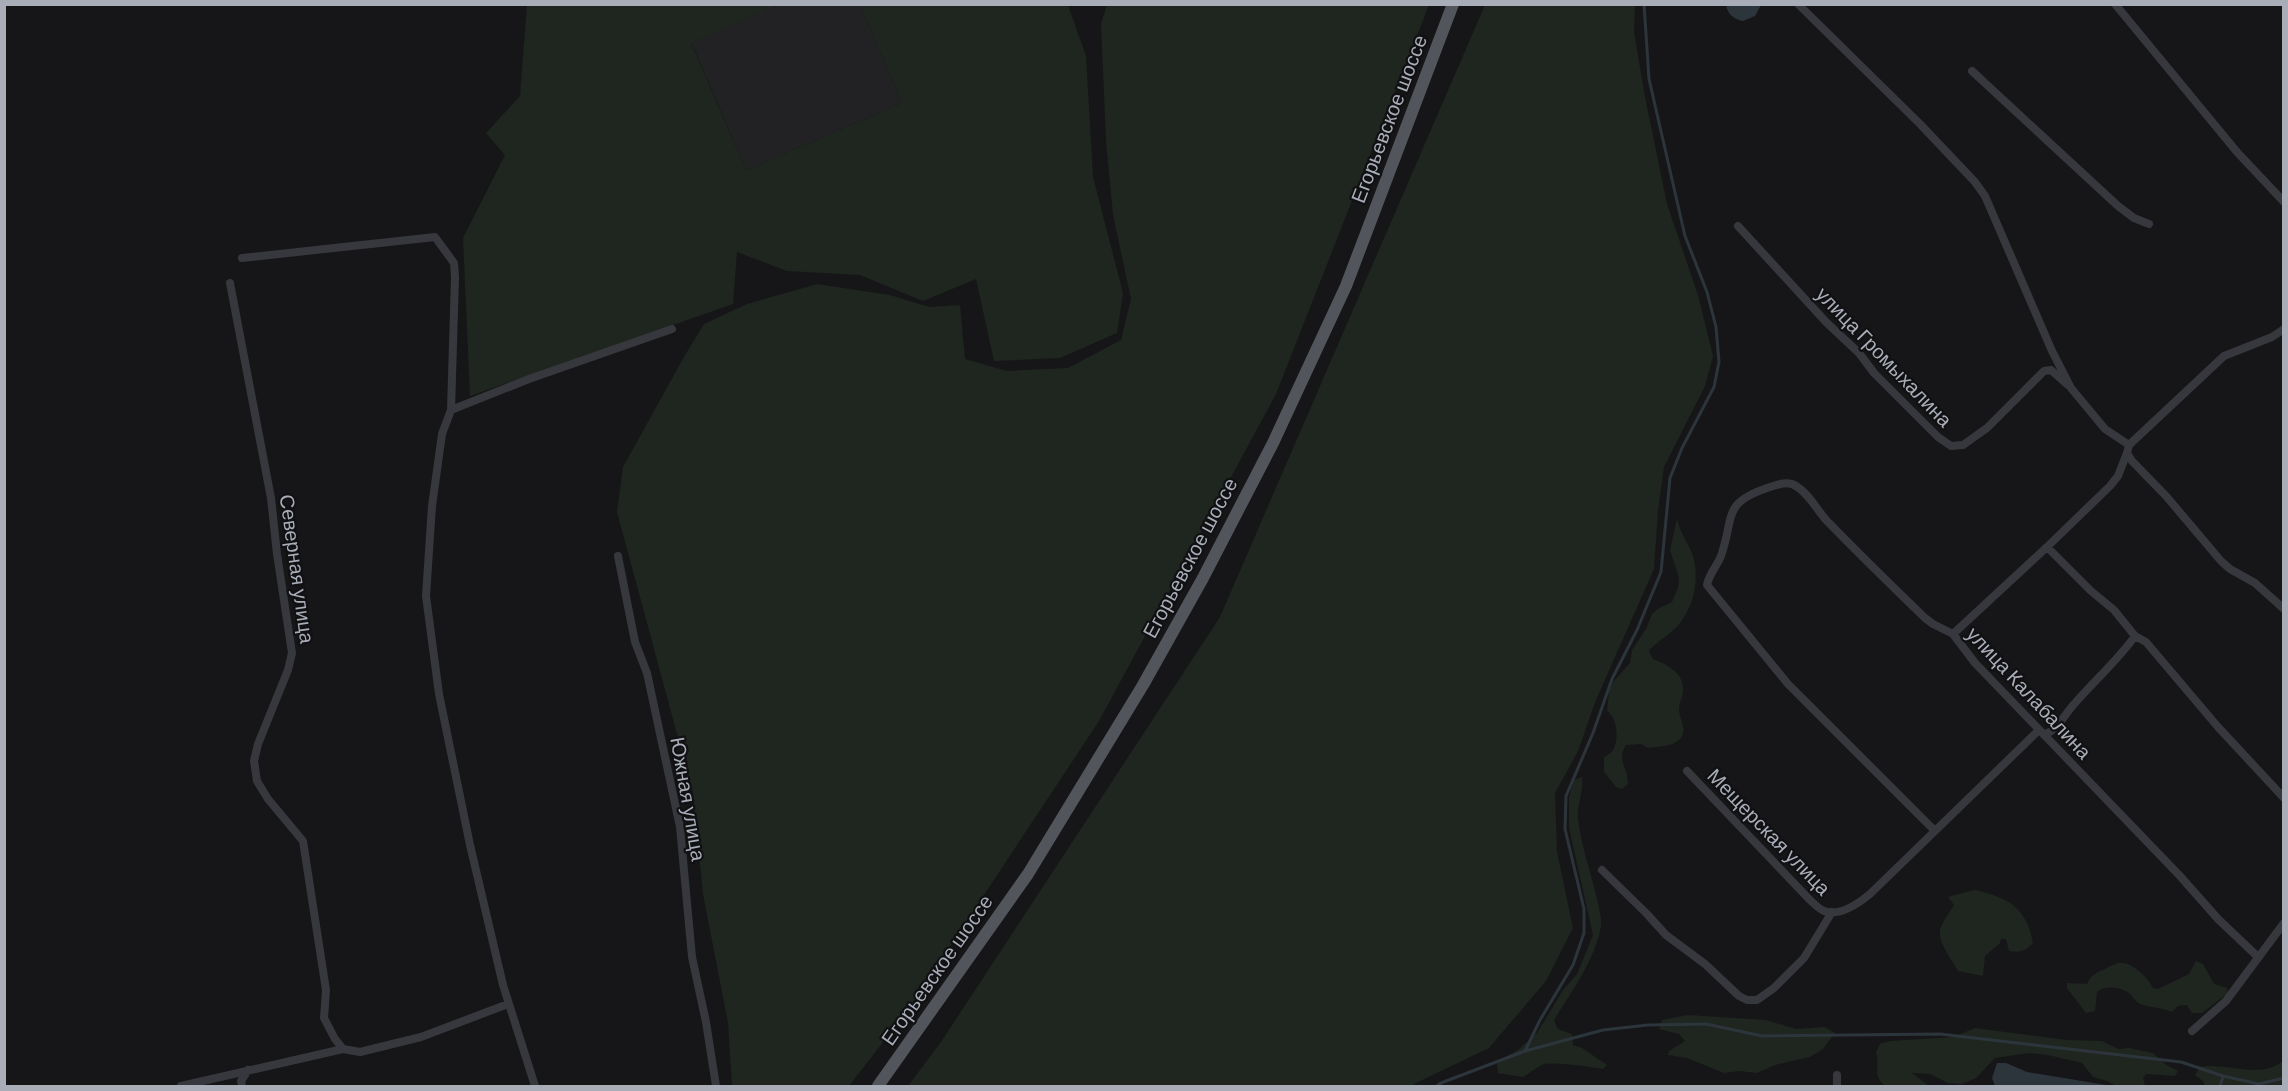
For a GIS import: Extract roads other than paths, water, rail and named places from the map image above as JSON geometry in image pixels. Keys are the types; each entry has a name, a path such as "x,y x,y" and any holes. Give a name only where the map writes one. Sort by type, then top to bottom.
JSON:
{"main road":[{"name":"Егорьевское шоссе","path":"878,1086 1028,874 1138,694 1203,578 1273,443 1346,286 1453,4"}],"street":[{"path":"1798,4 1921,125 1975,182 1985,196 2052,351 2071,388 2105,429 2128,449 2132,461 2166,496 2220,561 2254,583 2283,609"},
{"path":"2115,4 2237,152 2283,202"},
{"path":"1972,71 2118,206 2134,218 2149,224"},
{"name":"улица Громыхалина","path":"1738,226 1826,322 1859,353 1874,373 1944,443 1957,447 1970,441 1994,421 2044,371 2054,372 2071,388"},
{"path":"242,258 435,237 454,263 451,410 442,434 432,506 426,596 439,694 470,846 508,1004 535,1086"},
{"name":"Северная улица","path":"230,283 271,498 292,653 288,670 258,744 254,761 257,781 268,800 303,841 326,990 324,1018 343,1049"},
{"path":"451,410 529,379 672,329"},
{"path":"1953,634 2110,486 2118,476 2128,449 2224,356 2272,337 2283,329"},
{"name":"улица Калабалина","path":"1934,830 1788,684 1709,588 1708,579 1720,557 1728,521 1737,504 1754,492 1777,485 1791,484 1806,495 1828,523 1925,618 1953,634 1974,663 2180,876 2218,919 2258,957"},
{"path":"2047,547 2091,591 2114,610 2135,636 2146,642 2218,727 2283,798"},
{"name":"Южная улица","path":"618,556 635,642 647,673 680,827 692,957 705,1013 716,1086"},
{"path":"1832,912 1846,909 1863,900 1934,830 2042,733 2054,730 2075,702 2127,648 2135,636"},
{"name":"Мещерская улица","path":"1602,870 1666,935 1705,964 1739,996 1747,1000 1757,1000 1774,988 1804,958 1832,912 1824,911 1809,899 1687,771"},
{"path":"2192,1031 2226,1001 2283,923"},
{"path":"181,1086 343,1049 360,1052 421,1037 508,1004"},
{"path":"242,1086 241,1081 248,1070"},
{"path":"1837,1075 1837,1086"}],"waterway":[{"path":"1525,1051 1540,1020 1573,965 1584,933 1584,909 1565,829 1566,796 1593,733 1612,679 1637,630 1661,572 1670,478 1682,448 1714,387 1719,362 1716,327 1707,292 1685,236 1649,79 1644,4"},
{"path":"1437,1086 1525,1051 1603,1030 1648,1025 1706,1024 1762,1036 1940,1034 2181,1062 2223,1076 2259,1084 2284,1078"},
{"path":"2220,1086 2223,1077"}]}
